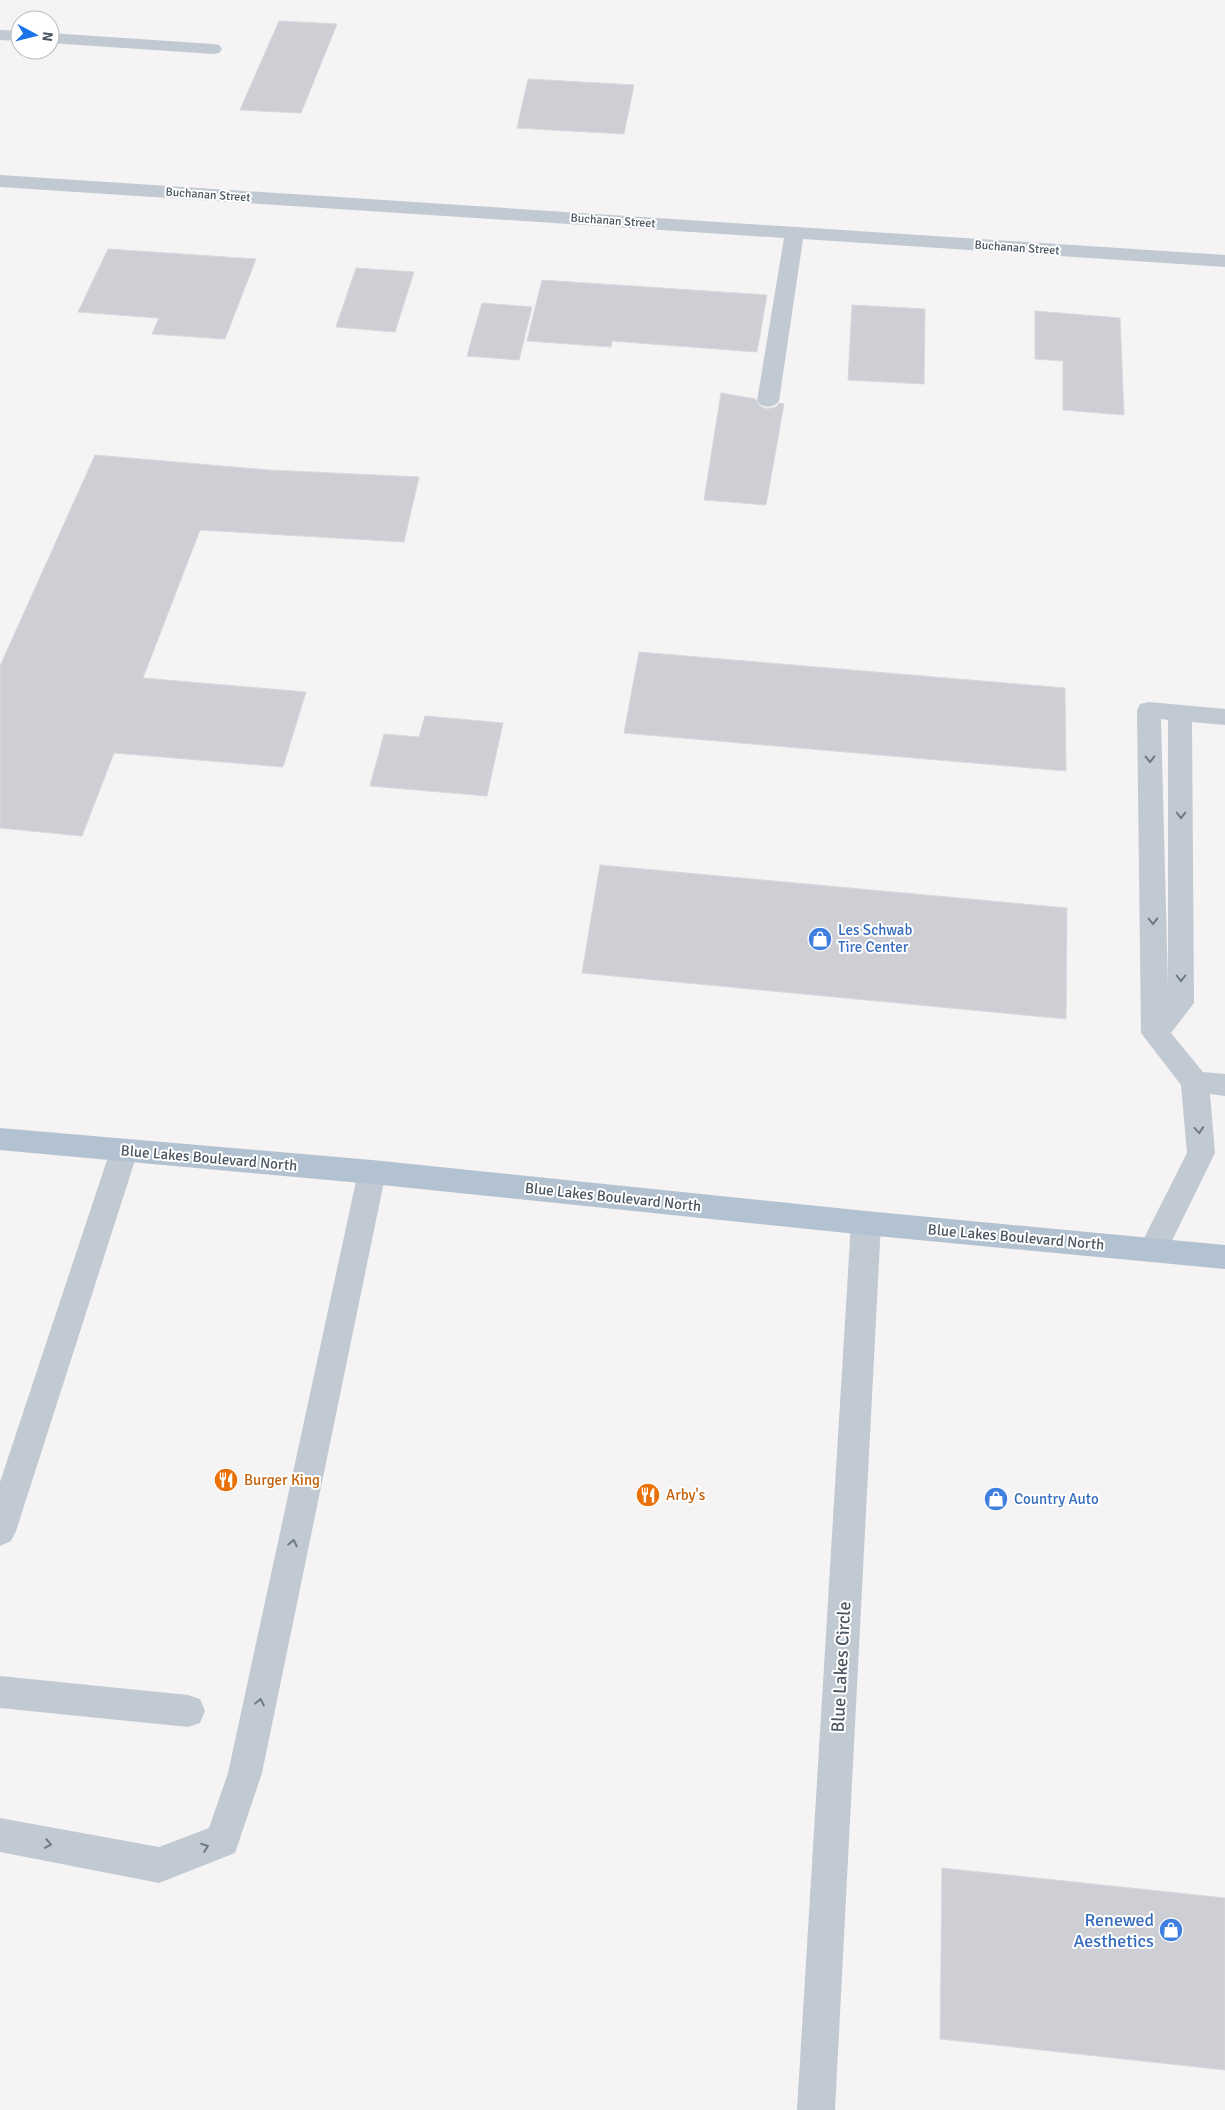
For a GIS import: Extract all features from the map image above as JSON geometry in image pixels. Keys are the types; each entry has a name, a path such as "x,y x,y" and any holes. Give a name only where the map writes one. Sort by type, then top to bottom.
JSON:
{"main road":[{"name":"Blue Lakes Boulevard North","path":"0,1139 372,1172 866,1223 1225,1257"}],"street":[{"path":"60,39 213,49"},
{"name":"Buchanan Street","path":"0,181 1225,261"},
{"path":"768,402 794,233"},
{"path":"1153,1250 1201,1153 1195,1082 1155,1033 1149,710 1225,717"},
{"path":"1195,1082 1225,1085"},
{"path":"0,1531 124,1151"},
{"path":"0,1835 159,1864 223,1841 244,1773 372,1172"},
{"name":"Blue Lakes Circle","path":"816,2110 866,1223"},
{"path":"0,1692 188,1711"}],"building":[{"path":"279,21 337,24 301,113 240,110"},
{"path":"528,79 634,85 624,134 517,128"},
{"path":"108,249 256,259 225,339 152,334 159,318 78,312"},
{"path":"356,268 414,272 395,332 336,327"},
{"path":"542,280 767,295 757,352 612,341 611,347 527,341"},
{"path":"482,303 532,307 519,360 467,356"},
{"path":"852,305 925,309 924,384 848,380"},
{"path":"1035,311 1120,318 1124,415 1063,410 1063,361 1035,359"},
{"path":"721,393 755,399 760,406 767,409 776,407 779,403 784,404 766,505 704,500"},
{"path":"95,455 269,470 419,477 404,542 200,530 143,678 306,692 283,767 114,753 82,836 0,828 0,666"},
{"path":"639,652 1065,688 1066,771 624,733"},
{"path":"425,716 503,723 487,796 370,786 384,734 419,737"},
{"path":"600,865 1067,908 1066,1019 582,973"},
{"path":"942,1868 1225,1898 1225,2070 940,2039"}],"place":[{"name":"Les Schwab Tire Center","path":"820,939"},
{"name":"Burger King","path":"226,1480"},
{"name":"Arby's","path":"648,1495"},
{"name":"Country Auto","path":"996,1499"},
{"name":"Renewed Aesthetics","path":"1171,1930"}]}
